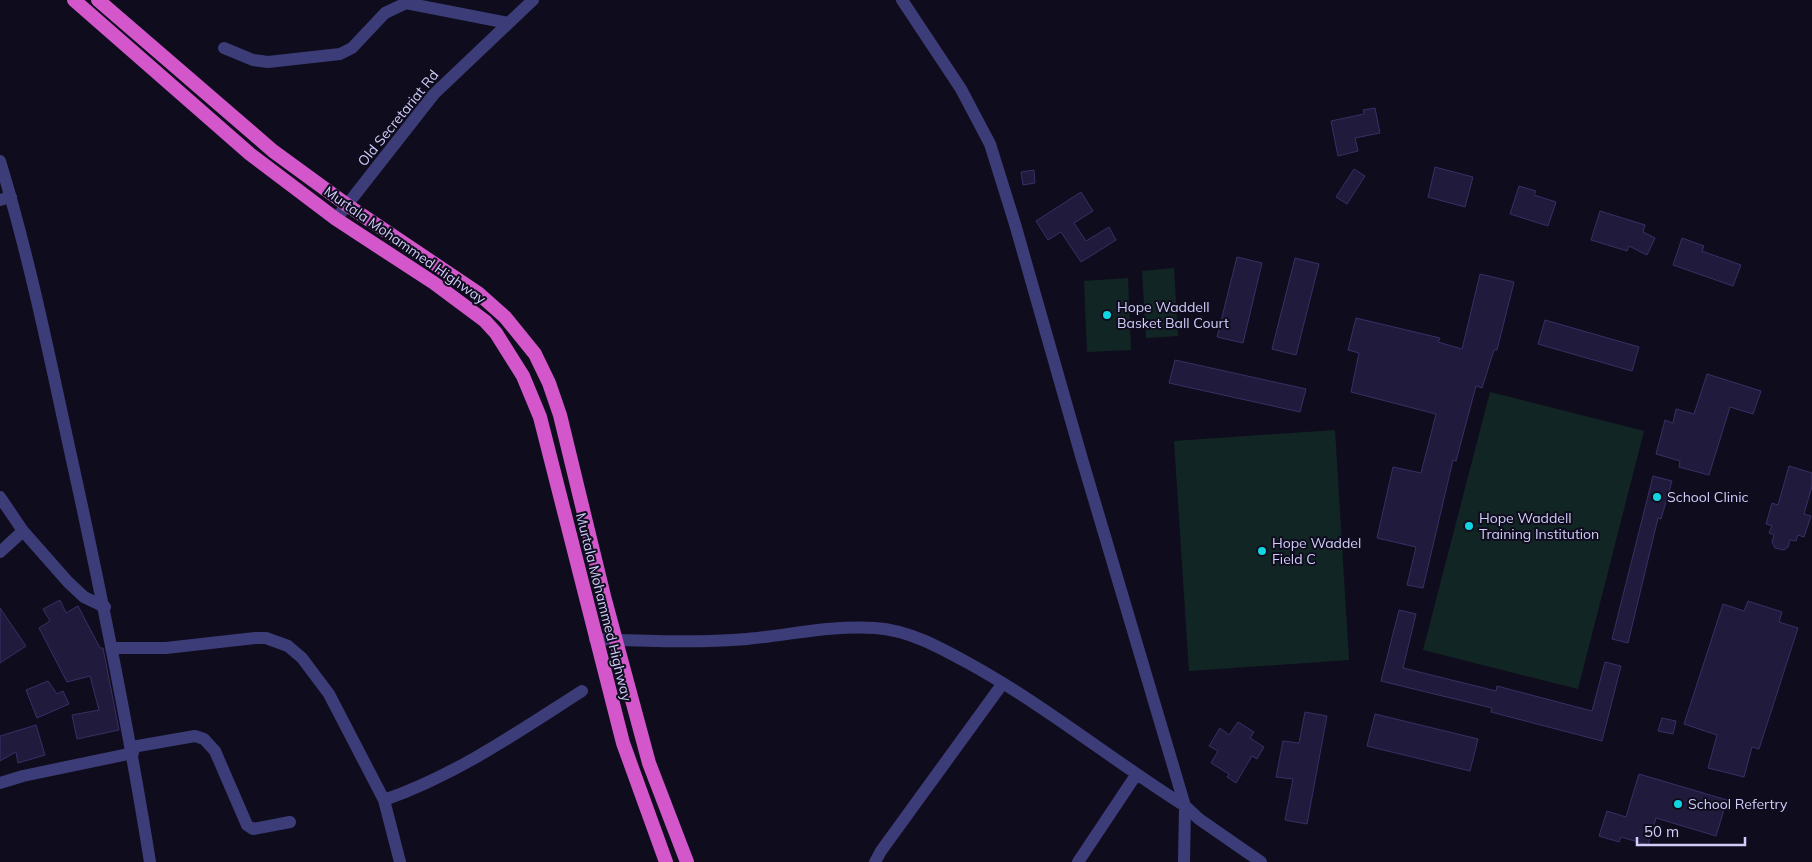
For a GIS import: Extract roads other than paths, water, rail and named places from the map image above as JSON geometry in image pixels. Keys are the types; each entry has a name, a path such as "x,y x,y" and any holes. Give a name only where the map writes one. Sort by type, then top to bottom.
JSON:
{"highway":[{"name":"Murtala Mohammed Highway","path":"74,0 250,154 336,219 434,283 485,321 496,333 523,376 540,417 623,743 666,862"},
{"name":"Murtala Mohammed Highway","path":"98,0 273,151 347,205 478,293 505,317 535,354 549,383 560,416 649,763 688,862"}],"street":[{"name":"Old Secretariat Rd","path":"336,219 434,94 533,0"},
{"path":"902,0 961,89 990,144 1185,806 1184,862"},
{"path":"224,48 252,60 268,62 340,54 352,48 385,13 406,3 508,23"},
{"path":"0,161 5,199 35,289 105,606 132,750 150,862"},
{"path":"0,497 23,531 76,590 105,606"},
{"path":"0,552 23,531"},
{"path":"595,639 746,639 833,629 876,628 913,636 942,648 1042,707 1136,776 1185,806 1198,819 1261,862"},
{"path":"113,648 166,648 255,638 266,638 288,646 302,658 329,694 384,800 400,862"},
{"path":"875,862 1003,683"},
{"path":"384,800 416,789 466,765 582,691"},
{"path":"0,783 196,736 204,738 215,752 248,825 253,829 290,822"},
{"path":"1078,862 1136,776"}],"place":[{"name":"Hope Waddell Basket Ball Court","path":"1107,315"},
{"name":"School Clinic","path":"1657,497"},
{"name":"Hope Waddell Training Institution","path":"1469,526"},
{"name":"Hope Waddel Field C","path":"1262,551"},
{"name":"School Refertry","path":"1678,804"}]}
